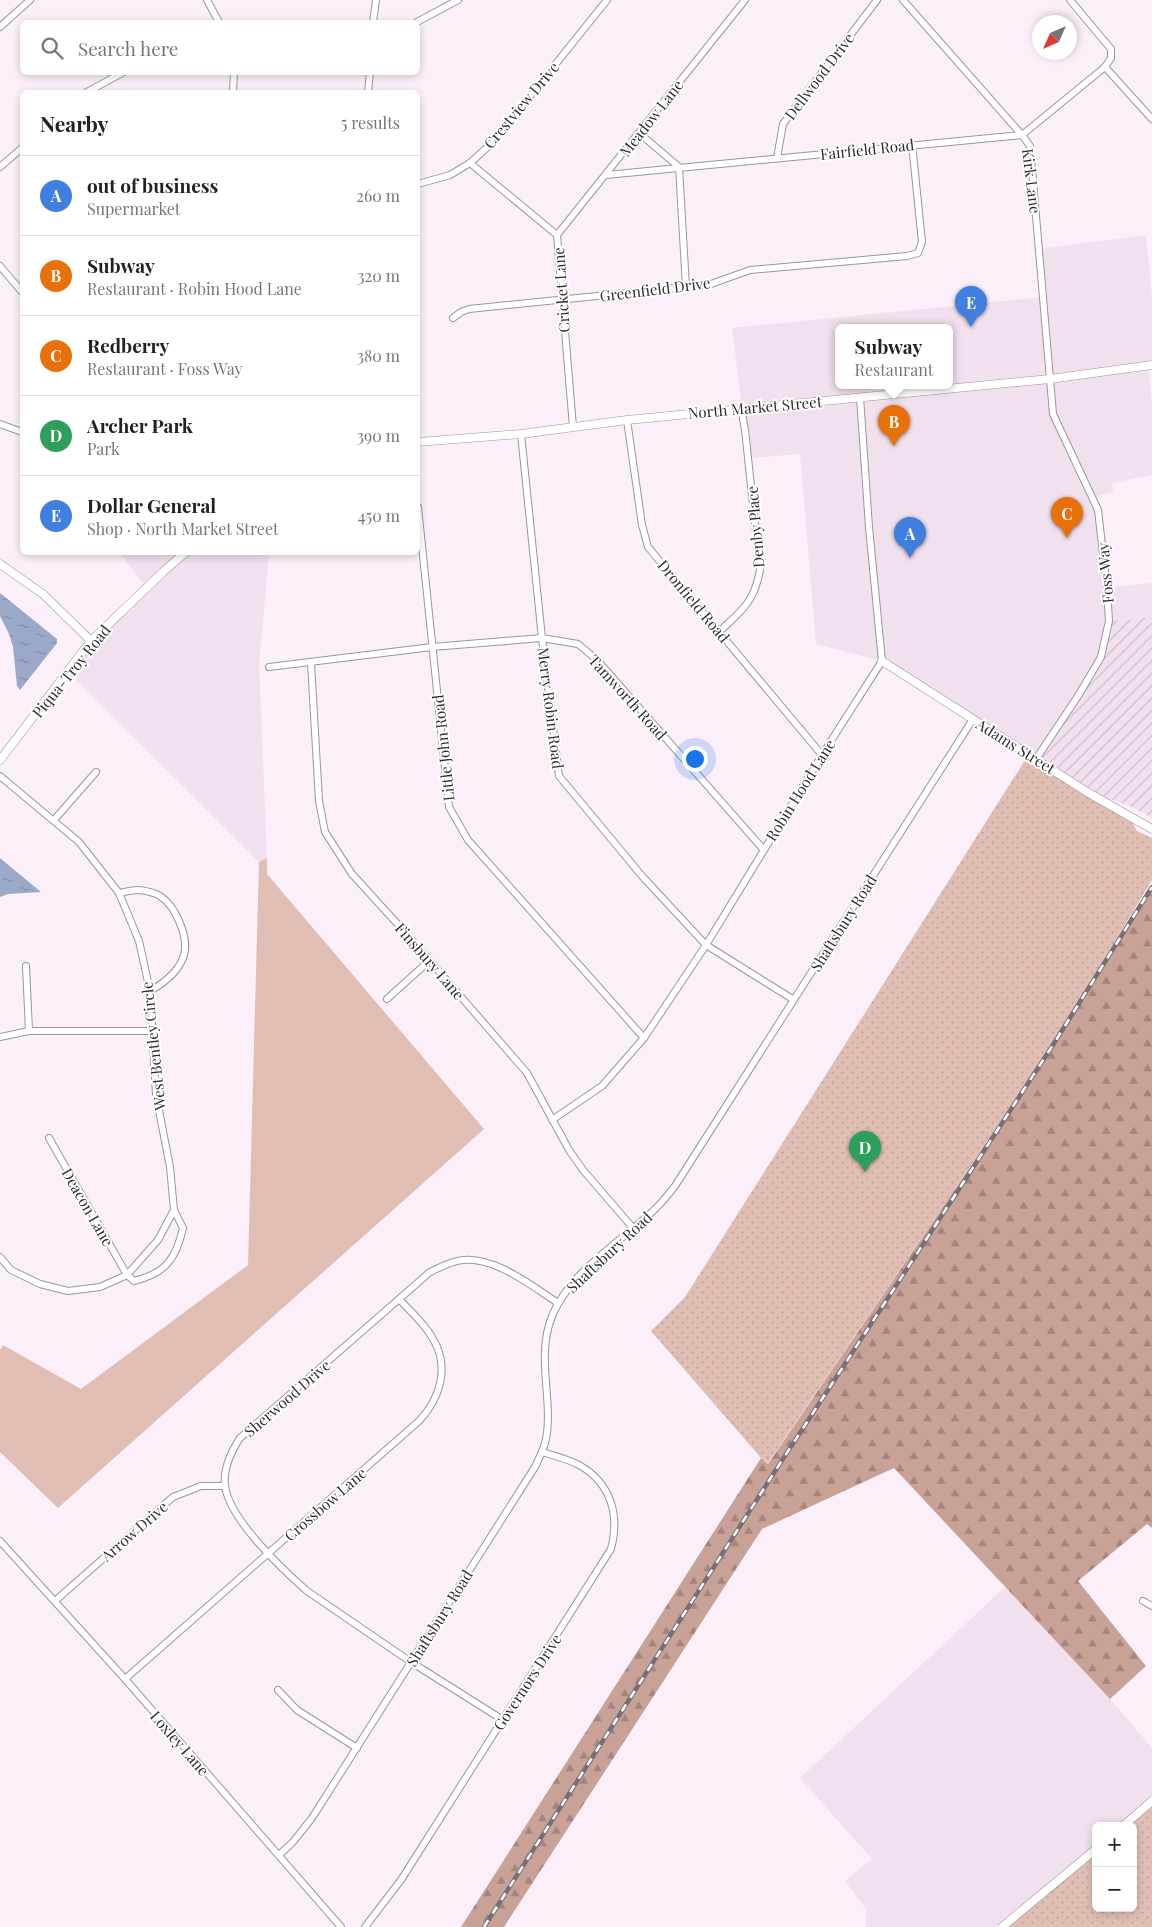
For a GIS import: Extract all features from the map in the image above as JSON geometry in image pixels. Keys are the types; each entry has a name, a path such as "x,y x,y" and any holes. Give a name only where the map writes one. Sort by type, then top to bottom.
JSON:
{"street":[{"path":"0,27 30,0"},
{"path":"207,0 218,20"},
{"path":"373,20 376,0"},
{"path":"420,20 458,0"},
{"name":"Crestview Drive","path":"420,183 450,175 470,163 493,142 606,0"},
{"name":"Meadow Lane","path":"557,235 745,0"},
{"name":"Dellwood Drive","path":"777,158 782,124 877,0"},
{"name":"Kirk Lane","path":"903,0 1030,146 1050,379"},
{"path":"1022,135 1105,67 1111,58 1111,49 1070,0"},
{"path":"1105,67 1152,119"},
{"path":"92,90 119,75"},
{"path":"233,90 234,75"},
{"path":"368,90 370,75"},
{"path":"638,133 679,167 686,287"},
{"name":"Fairfield Road","path":"606,175 912,144 1022,135"},
{"name":"Greenfield Drive","path":"453,318 469,309 711,284 750,270 907,256 918,252 922,242 912,144"},
{"path":"0,167 20,150"},
{"name":"Cricket Lane","path":"470,163 557,235 573,427"},
{"path":"0,266 20,290"},
{"name":"North Market Street","path":"953,388 1050,379 1152,365"},
{"name":"Foss Way","path":"1036,759 1078,696 1101,657 1109,621 1099,516 1093,497 1054,414 1050,379"},
{"name":"North Market Street","path":"420,442 521,434 628,420 944,389"},
{"path":"860,397 869,527 882,661"},
{"name":"Denby Place","path":"719,632 751,600 760,570 741,408"},
{"name":"Dronfield Road","path":"628,420 642,525 648,547 822,755"},
{"path":"0,424 20,431"},
{"name":"Merry Robin Road","path":"521,434 542,638 559,776 642,876 706,945 794,1000"},
{"name":"Little John Road","path":"420,528 449,807 468,840 644,1038"},
{"name":"Piqua-Troy Road","path":"0,760 91,642 183,555"},
{"path":"0,564 43,594 91,642"},
{"name":"Tamworth Road","path":"269,667 432,648 542,638 578,644 597,660 763,849"},
{"name":"Adams Street","path":"882,661 1087,792 1151,829"},
{"name":"Robin Hood Lane","path":"552,1120 602,1086 644,1038 706,945 763,849 882,661"},
{"name":"Finsbury Lane","path":"311,663 319,801 325,832 352,874 527,1073 552,1120 583,1170 634,1228"},
{"name":"Shaftsbury Road","path":"279,1855 293,1842 312,1818 535,1467 542,1452 547,1432 545,1360 547,1335 558,1303 578,1278 658,1206 675,1186 973,719"},
{"path":"54,820 96,772"},
{"name":"West Bentley Circle","path":"0,776 79,842 119,893 139,941 150,991 156,1095 170,1167 174,1210 183,1228 178,1250 167,1265 149,1278 134,1281 127,1275"},
{"path":"119,893 139,890 160,896 176,915 185,938 184,955 176,971 150,991"},
{"path":"387,999 429,961"},
{"path":"26,966 29,1031"},
{"path":"0,1037 29,1031 153,1031"},
{"name":"Deacon Lane","path":"49,1138 127,1275"},
{"path":"0,1257 11,1270 40,1284 68,1291 100,1287 127,1275 158,1240 174,1210"},
{"name":"Sherwood Drive","path":"503,1720 411,1662 307,1591 236,1516 225,1486 228,1463 240,1438 430,1272 447,1264 464,1260 485,1263 505,1269 558,1303"},
{"name":"Crossbow Lane","path":"125,1679 419,1422 436,1399 442,1371 438,1349 426,1328 400,1300"},
{"name":"Governors Drive","path":"365,1927 401,1880 611,1549 616,1529 616,1518 608,1495 594,1477 578,1464 542,1452"},
{"name":"Arrow Drive","path":"55,1601 173,1497 201,1486 225,1486"},
{"name":"Loxley Lane","path":"0,1541 125,1679 341,1927"},
{"path":"1142,1601 1152,1606"},
{"path":"278,1690 297,1710 357,1748"},
{"path":"1128,1822 1152,1801"},
{"path":"1002,1927 1092,1852"}],"shaded area":[{"path":"1146,235 1152,296 1152,365 1148,366 1152,402 1152,475 1111,483 1114,492 1093,497 1107,588 1152,583 1152,617 1109,621 1101,657 1036,759 882,661 816,644 800,454 748,458 732,328 1044,297 1040,249"},
{"path":"122,555 269,555 259,666 267,858 259,862 68,672 91,641 147,588"},
{"path":"1152,617 1152,818 1130,806 1087,792 1036,759 1101,657 1109,621"},
{"path":"1029,754 1129,817 1137,831 1152,838 1152,880 1051,1048 768,1463 761,1458 651,1331 685,1297"},
{"path":"267,858 267,874 484,1129 58,1508 0,1452 0,1350 3,1345 81,1389 248,1265 259,862"},
{"path":"1005,1587 1110,1699 1152,1748 1152,1801 1128,1822 1092,1822 1092,1852 1002,1927 866,1927 866,1909 845,1881 872,1859 800,1778"},
{"path":"1152,1801 1152,1927 1002,1927 1092,1852 1092,1912 1137,1912 1137,1822 1128,1822"}],"green space":[{"path":"1152,887 1152,1528 1147,1524 1078,1581 1146,1666 1110,1699 894,1468 762,1529 504,1927 461,1927 761,1458 768,1464 1051,1048"}],"water":[{"path":"0,593 57,639 57,643 20,690 17,686 13,647 0,616"},
{"path":"0,858 41,892 8,894 0,897"}],"railway":[{"path":"484,1927 779,1465 1051,1048 1152,887"}],"place":[{"name":"Dollar General","path":"971,327"},
{"name":"Subway","path":"894,446"},
{"name":"Redberry","path":"1067,538"},
{"name":"out of business","path":"910,558"},
{"name":"Archer Park","path":"865,1172"}]}
